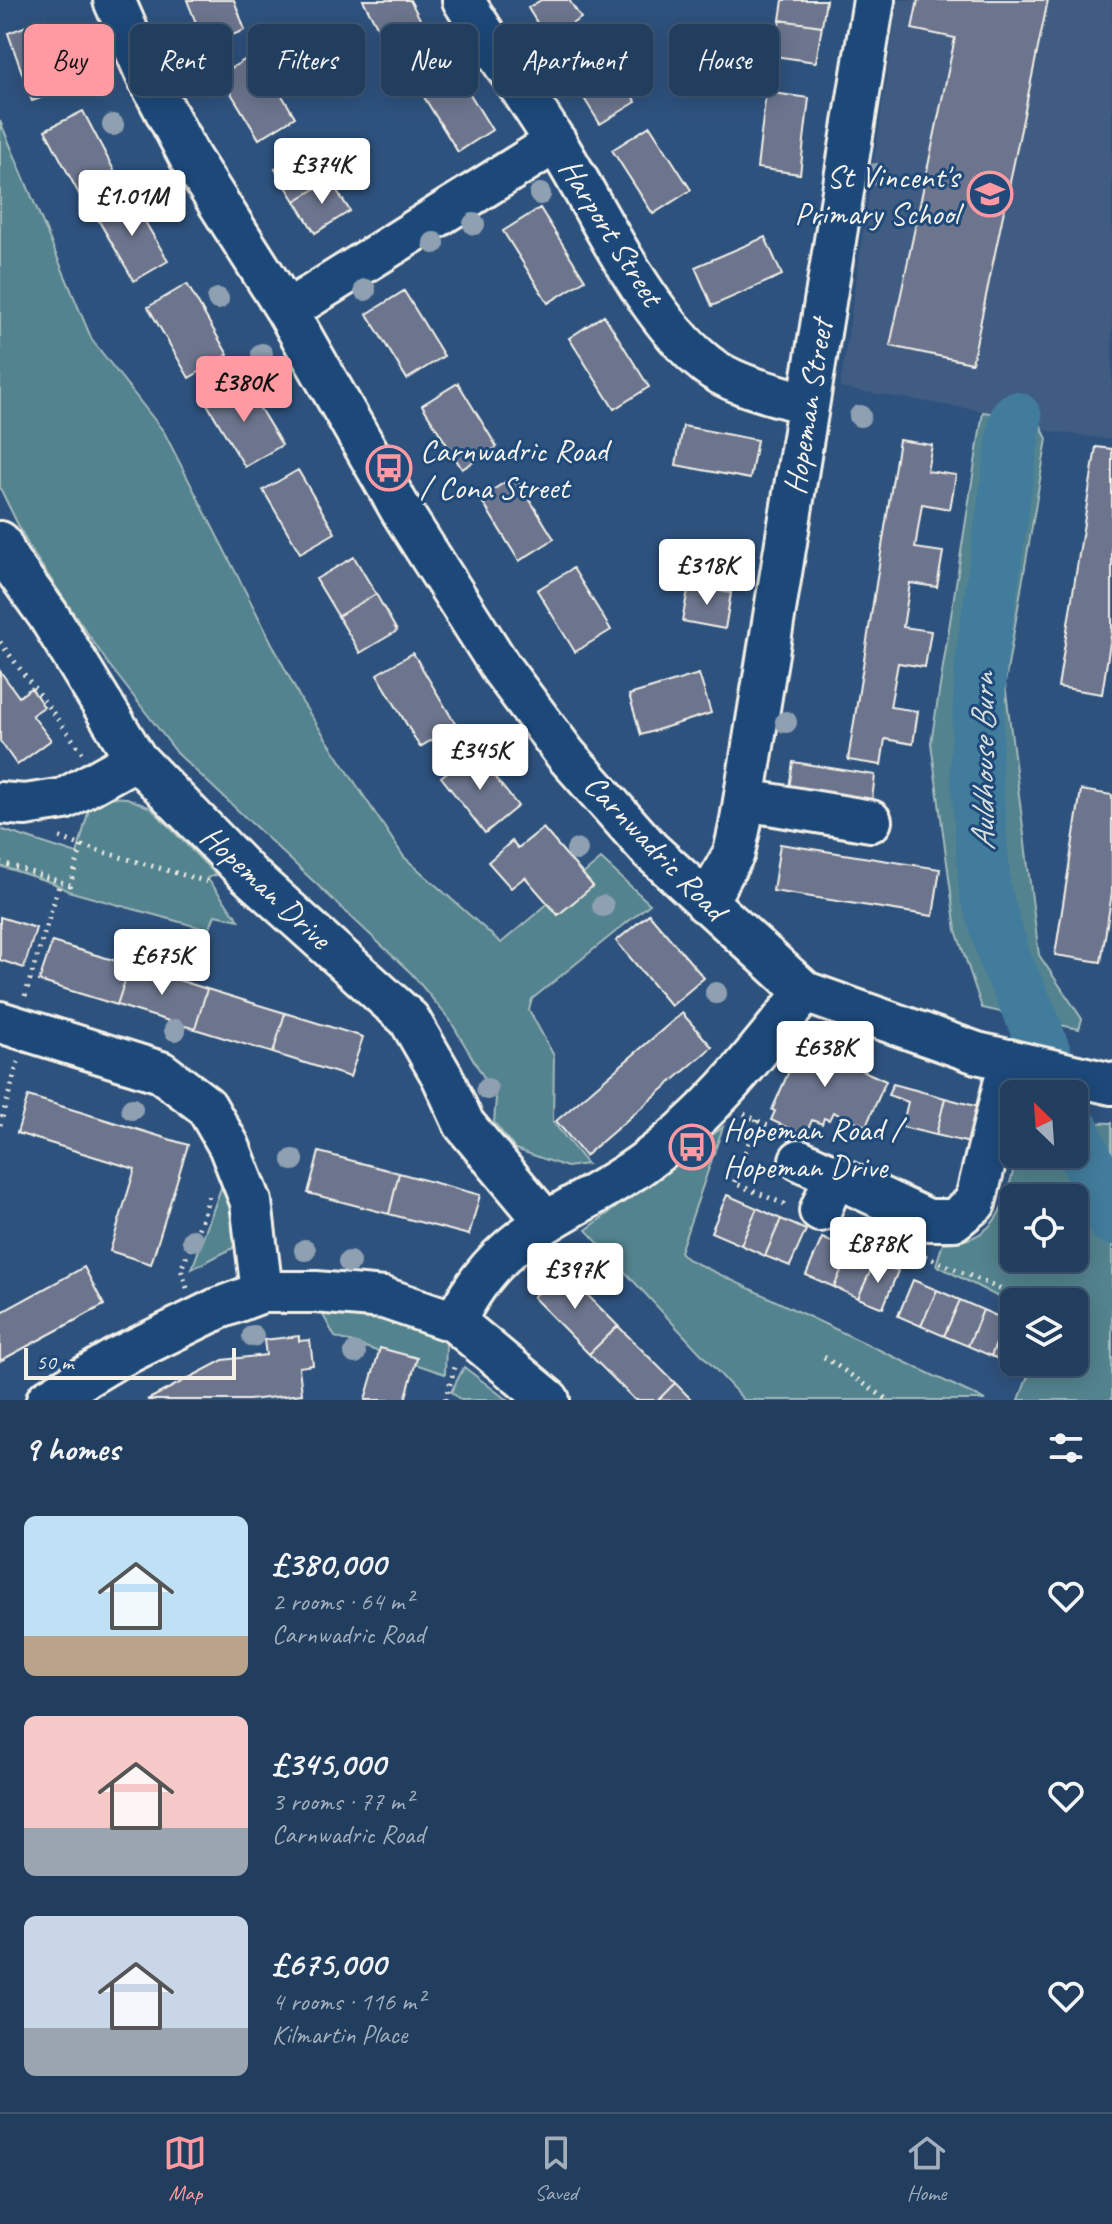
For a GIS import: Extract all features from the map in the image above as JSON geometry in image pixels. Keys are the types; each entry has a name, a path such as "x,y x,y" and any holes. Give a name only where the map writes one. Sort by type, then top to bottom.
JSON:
{"street":[{"name":"Carnwadric Road","path":"114,0 146,74 190,158 287,311 402,512 501,668 566,755 650,850 805,992 994,1057 1105,1082"},
{"name":"Harport Street","path":"463,0 556,142 646,294 683,344 709,367 743,383 808,404"},
{"name":"Hopeman Street","path":"706,903 734,853 745,800 874,0"},
{"path":"287,311 556,142"},
{"name":"Hopeman Drive","path":"0,542 9,561 48,615 119,769 248,874 409,1019 442,1076 464,1124 545,1221"},
{"path":"12,804 64,799 119,769"},
{"path":"745,800 871,821"},
{"path":"455,1322 467,1296 492,1263 545,1221 641,1165 706,1112 805,992"},
{"path":"14,1027 161,1072 206,1106 229,1146 251,1202 262,1292"},
{"path":"818,1182 928,1220 954,1220 975,1203 994,1057"},
{"path":"47,1400 117,1358 262,1292 316,1292 384,1298 455,1322 549,1400"}],"path":[{"path":"0,642 119,769"},
{"path":"12,804 35,827 82,846 229,888 248,874"},
{"path":"0,862 70,885 82,846"},
{"path":"0,1125 14,1027 60,882"},
{"path":"716,1101 798,1141 818,1182"},
{"path":"197,1319 181,1269 203,1218 221,1155 229,1146"},
{"path":"824,1357 888,1400"}],"shaded area":[{"name":"St Vincent's Primary School","path":"898,0 1112,0 1112,440 1043,430 1038,420 840,388"}],"green space":[{"path":"0,121 92,340 164,432 302,702 404,857 501,943 601,859 650,904 532,999 529,1010 554,1056 553,1122 587,1164 567,1167 515,1149 494,1122 496,1098 450,1020 412,974 178,754 107,662 29,547 0,488"},
{"path":"983,412 1038,420 1047,439 1005,683 1039,955 1082,1019 1079,1029 982,1008 956,930 931,743"},
{"path":"107,797 127,798 151,808 216,875 207,878 239,920 215,915 209,930 68,891 0,866 0,829 77,854 90,805"},
{"path":"1088,1122 1112,1123 1112,1400 1019,1400 1028,1376 1088,1376 1088,1288 1000,1288 1000,1298 936,1265 943,1243 963,1241 978,1235 989,1227 1000,1210 1000,1272 1088,1272 1088,1184 1010,1184 1014,1168 1088,1168"},
{"path":"723,1127 680,1252 687,1259 985,1400 744,1400 586,1230"},
{"path":"226,1174 238,1223 233,1248 192,1269"},
{"path":"318,1306 436,1330 446,1343 445,1374 335,1337"},
{"path":"464,1367 507,1400 461,1400 451,1392"}],"building":[{"path":"187,0 234,0 245,30 232,35 232,24 196,24"},
{"path":"363,0 410,0 423,24 381,24 381,34"},
{"path":"541,0 569,0 581,18 571,24 538,24 528,8"},
{"path":"783,0 826,0 822,26 780,20"},
{"name":"St Vincent's Primary School","path":"918,0 1048,0 972,363 890,346 955,38 912,29"},
{"path":"780,20 822,26 816,62 779,57"},
{"path":"24,27 24,78 8,33"},
{"path":"248,58 248,96 282,96 295,117 259,139 232,95 232,68"},
{"path":"779,94 809,98 800,174 757,168 766,96"},
{"path":"423,96 471,96 492,130 458,152"},
{"path":"583,96 632,96 636,102 600,124"},
{"path":"83,111 117,176 80,196 45,130"},
{"path":"650,126 691,190 653,214 612,150"},
{"path":"310,148 330,180 295,201 275,169"},
{"path":"330,180 350,211 315,233 295,201"},
{"path":"130,196 168,261 134,281 96,216"},
{"path":"540,208 585,280 548,303 503,231"},
{"path":"765,237 782,275 712,306 695,267"},
{"path":"187,284 228,355 189,378 148,307"},
{"path":"404,291 444,356 407,379 367,314"},
{"path":"604,315 649,387 614,409 569,338"},
{"path":"244,382 282,445 245,467 207,404"},
{"path":"458,383 497,447 462,469 422,405"},
{"path":"683,426 757,440 750,479 676,465"},
{"path":"899,440 932,445 927,471 956,475 950,509 922,504 915,548 943,552 937,587 910,583 903,627 931,631 925,667 898,663 890,707 918,711 913,744 885,739 881,765 848,760"},
{"path":"1096,447 1112,449 1112,630 1102,694 1058,687"},
{"path":"298,470 335,533 300,553 263,490"},
{"path":"515,476 554,539 519,561 480,498"},
{"path":"696,549 738,557 731,593 689,585"},
{"path":"354,557 376,594 338,616 316,579"},
{"path":"573,568 611,630 575,652 537,590"},
{"path":"689,585 731,593 725,629 682,621"},
{"path":"376,594 397,631 360,653 338,616"},
{"path":"413,653 456,725 420,747 377,674"},
{"path":"0,671 19,697 31,688 44,707 32,715 51,740 17,765 0,741"},
{"path":"699,674 711,713 641,735 629,695"},
{"path":"474,751 518,806 485,833 441,777"},
{"path":"793,762 875,775 872,800 789,788"},
{"path":"1081,790 1112,795 1112,893 1101,962 1055,955"},
{"path":"543,828 593,886 558,915 525,877 511,888 488,862 512,841 518,848"},
{"path":"780,844 940,869 933,916 773,891"},
{"path":"649,914 704,978 671,1006 616,941"},
{"path":"0,917 36,928 24,968 0,960"},
{"path":"52,942 130,965 117,1005 39,981"},
{"path":"130,965 207,989 195,1029 117,1005"},
{"path":"207,989 285,1013 273,1053 195,1029"},
{"path":"285,1013 363,1037 350,1077 273,1053"},
{"path":"682,1013 712,1047 585,1156 556,1121"},
{"path":"808,1037 852,1057 848,1064 886,1081 866,1126 833,1112 829,1120 824,1118 822,1124 812,1120 805,1136 771,1120 775,1111 772,1110 802,1041 805,1042"},
{"path":"893,1084 945,1098 936,1135 902,1127 908,1102 888,1095"},
{"path":"28,1096 188,1145 151,1264 110,1251 135,1169 17,1133"},
{"path":"945,1098 979,1107 970,1143 936,1135"},
{"path":"319,1152 399,1173 389,1214 308,1193"},
{"path":"399,1173 480,1195 469,1235 389,1214"},
{"path":"727,1195 757,1208 741,1245 711,1232"},
{"path":"757,1208 781,1219 765,1256 741,1245"},
{"path":"781,1219 806,1230 790,1266 765,1256"},
{"path":"822,1238 850,1250 834,1287 806,1275"},
{"path":"850,1250 875,1261 858,1298 834,1287"},
{"path":"875,1261 898,1271 883,1308 858,1298"},
{"path":"84,1267 104,1305 0,1361 0,1313"},
{"path":"561,1268 618,1326 589,1354 533,1297"},
{"path":"913,1280 937,1290 921,1326 898,1316"},
{"path":"937,1290 960,1300 944,1336 921,1326"},
{"path":"960,1300 983,1310 968,1346 944,1336"},
{"path":"983,1310 1000,1317 1000,1334 991,1356 968,1346"},
{"path":"618,1326 675,1383 658,1400 635,1400 589,1354"},
{"path":"1000,1334 1000,1360 991,1356"},
{"path":"299,1336 299,1341 310,1340 313,1365 299,1367 302,1394 249,1400 147,1400 223,1360 266,1355 264,1340"},
{"path":"380,1348 417,1358 405,1400 365,1400"},
{"path":"675,1383 692,1400 658,1400"}],"waterway":[{"name":"Auldhouse Burn","path":"1016,418 981,661 976,768 985,891 1005,959 1032,1018 1055,1080"},
{"name":"Auldhouse Burn","path":"1088,1163 1112,1219"}],"place":[{"name":"St Vincent's Primary School","path":"990,194"},
{"name":"Carnwadric Road / Cona Street","path":"389,468"},
{"name":"Hopeman Road / Hopeman Drive","path":"692,1147"}]}
